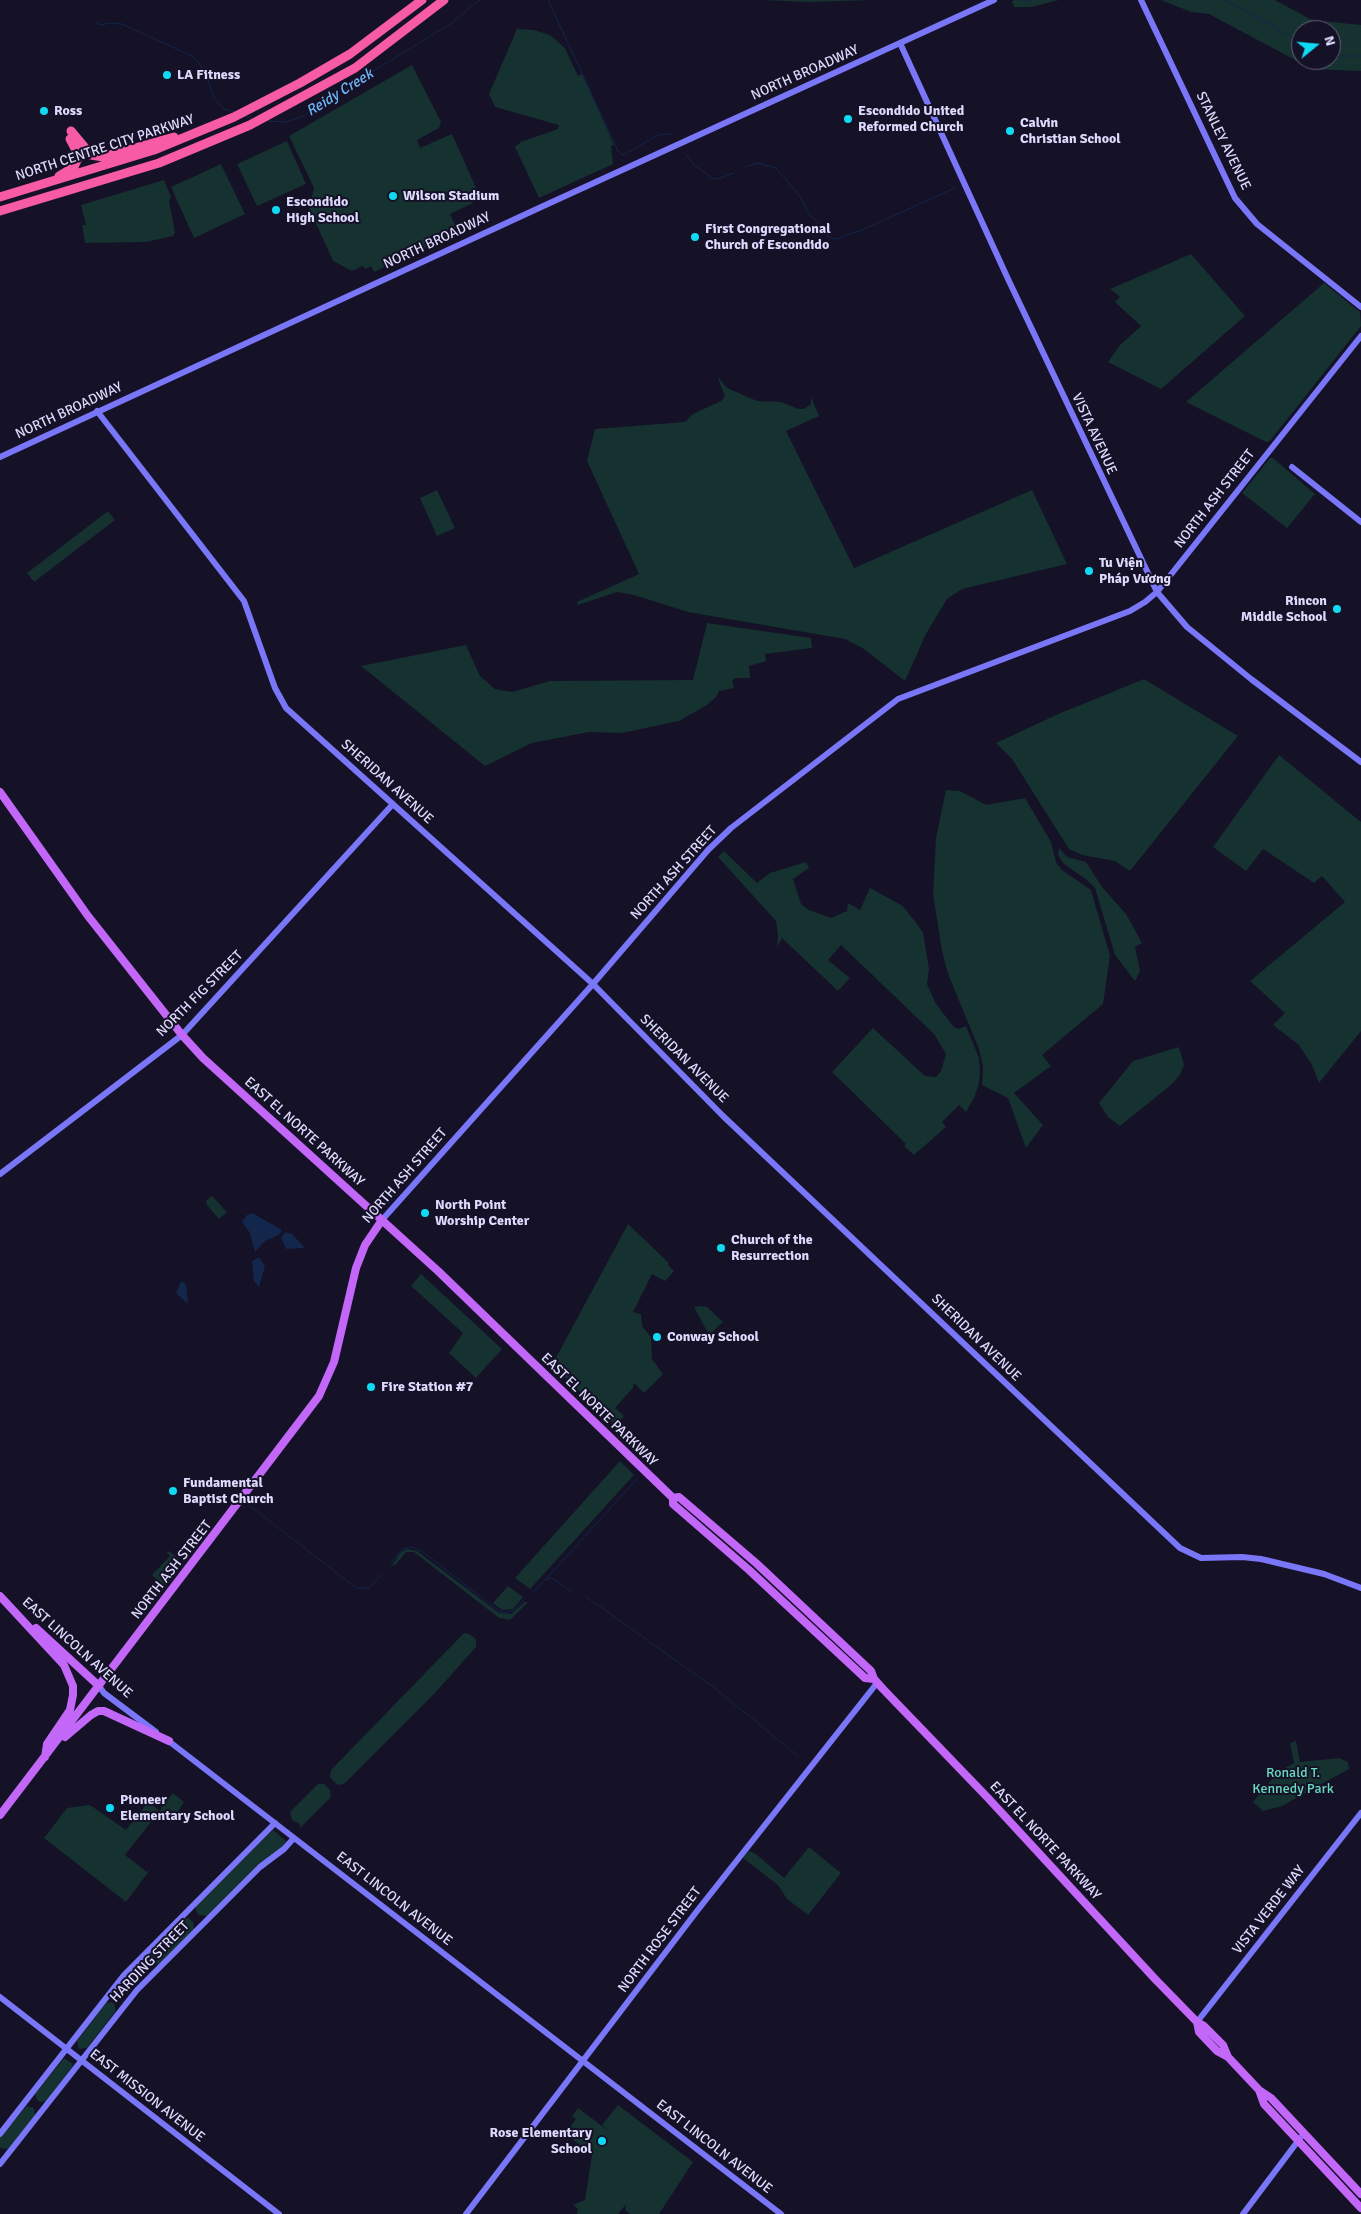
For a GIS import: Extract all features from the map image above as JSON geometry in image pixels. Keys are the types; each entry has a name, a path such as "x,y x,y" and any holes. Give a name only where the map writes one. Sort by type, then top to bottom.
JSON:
{"highway":[{"name":"NORTH CENTRE CITY PARKWAY","path":"0,197 154,150 249,110 300,84 350,54 422,0"},
{"name":"NORTH CENTRE CITY PARKWAY","path":"0,211 159,163 250,125 356,68 444,0"},
{"path":"46,183 74,167 77,162 78,151 69,133 91,155 103,158 182,135 194,134"}],"main road":[{"name":"EAST EL NORTE PARKWAY","path":"0,792 88,916 182,1035 203,1058 438,1271 672,1498 679,1497 759,1566 871,1671 876,1681 1197,2022 1204,2026 1222,2045 1228,2057 1259,2090 1271,2098 1305,2133 1361,2194"},
{"name":"NORTH ASH STREET","path":"0,1814 319,1396 334,1362 358,1261 371,1234 382,1220"},
{"name":"EAST LINCOLN AVENUE","path":"0,1595 99,1686"},
{"path":"0,1595 64,1665 73,1686 74,1695 70,1710 47,1744 45,1757"},
{"path":"52,1748 90,1714 98,1711 104,1711 169,1741"},
{"name":"EAST EL NORTE PARKWAY","path":"1259,2090 1264,2104 1361,2208"}],"street":[{"name":"NORTH BROADWAY","path":"0,457 994,0"},
{"name":"STANLEY AVENUE","path":"1141,0 1236,198 1264,230 1361,307"},
{"name":"VISTA AVENUE","path":"900,43 1008,279 1157,592 1194,632 1251,679 1361,762"},
{"name":"NORTH ASH STREET","path":"382,1220 593,984 708,850 731,828 880,711 898,699 1130,611 1157,592 1361,336"},
{"name":"SHERIDAN AVENUE","path":"97,411 244,601 275,688 286,708 593,984 723,1116 1180,1548 1201,1558 1242,1557 1261,1559 1324,1574 1361,1588"},
{"path":"1292,467 1361,522"},
{"name":"NORTH FIG STREET","path":"0,1174 182,1035 393,804"},
{"name":"NORTH ROSE STREET","path":"466,2214 584,2062 697,1911 876,1681"},
{"name":"EAST LINCOLN AVENUE","path":"99,1686 104,1693 169,1741 780,2214"},
{"name":"VISTA VERDE WAY","path":"1197,2022 1361,1814"},
{"name":"HARDING STREET","path":"0,2134 124,1975 275,1823"},
{"name":"HARDING STREET","path":"0,2164 137,1990 260,1867 284,1849 294,1838"},
{"name":"EAST MISSION AVENUE","path":"0,1997 279,2214"},
{"path":"1243,2214 1305,2133"}],"green space":[{"path":"764,0 873,0 808,2"},
{"path":"1059,0 1031,7 1014,7 1012,1"},
{"path":"1161,0 1275,0 1312,20 1291,20 1291,58 1209,14 1191,12"},
{"path":"1341,23 1361,25 1361,71 1336,70 1341,70"},
{"path":"517,29 534,30 550,35 565,48 578,76 582,74 614,145 611,146 613,164 539,198 515,147 521,142 558,129 559,125 495,107 489,94"},
{"name":"Wilson Stadium","path":"412,65 441,122 439,128 417,140 420,148 452,134 477,190 473,203 450,214 458,232 374,272 371,266 365,269 363,266 352,271 333,261 309,208 314,188 289,136"},
{"path":"287,141 306,184 257,206 237,164"},
{"path":"221,164 245,214 194,238 171,187"},
{"path":"164,180 171,197 169,201 175,232 173,236 146,242 85,243 82,225 86,225 81,205"},
{"path":"1191,254 1245,316 1161,389 1108,362 1120,345 1141,326 1115,302 1120,297 1110,289"},
{"path":"1324,283 1360,312 1361,326 1270,441 1266,442 1186,402"},
{"path":"717,376 727,388 757,401 781,402 804,409 811,404 811,397 819,416 786,431 854,568 1032,490 1067,564 962,589 947,599 926,634 905,681 864,649 845,639 688,612 634,595 617,592 578,605 577,602 639,574 587,461 595,429 685,422 693,414 721,401 725,396"},
{"path":"1270,458 1273,458 1315,494 1287,528 1242,493"},
{"path":"437,490 455,528 437,536 420,498"},
{"path":"108,511 115,520 34,582 27,573"},
{"path":"707,623 811,638 812,648 765,654 766,661 749,666 750,678 735,678 732,681 734,688 719,691 717,696 707,705 679,721 622,733 589,732 532,743 485,766 361,666 466,645 480,676 495,689 512,692 550,681 693,680"},
{"path":"1144,679 1238,736 1130,871 1115,861 1082,855 1069,849 1012,759 996,743 1056,715"},
{"path":"1279,755 1361,822 1361,1031 1319,1083 1312,1065 1299,1045 1273,1025 1285,1013 1250,981 1345,902 1322,876 1314,883 1263,849 1246,871 1213,847"},
{"path":"946,790 960,791 986,805 1025,798 1051,842 1056,862 1062,870 1091,890 1110,956 1103,1004 1042,1055 1051,1066 1014,1093 1043,1125 1026,1148 1008,1098 982,1085 983,1066 979,1049 948,974 942,951 933,894 936,838"},
{"path":"1059,848 1067,857 1086,862 1102,887 1126,914 1142,943 1135,947 1140,971 1135,981 1115,955 1095,888 1064,864 1058,855"},
{"path":"724,851 757,883 770,873 806,862 809,868 793,879 801,904 809,910 831,918 847,911 848,903 860,910 870,888 903,906 923,932 929,969 927,984 936,1004 954,1027 958,1029 966,1026 979,1058 980,1073 975,1096 966,1112 959,1105 942,1122 946,1127 914,1155 904,1146 906,1144 832,1072 873,1028 925,1076 936,1077 941,1071 946,1054 934,1034 841,945 828,960 850,978 838,991 782,938 777,947 776,921 718,857"},
{"path":"1179,1047 1184,1065 1180,1075 1172,1084 1120,1126 1108,1117 1099,1103 1133,1061"},
{"path":"212,1196 227,1212 220,1218 207,1205 206,1201"},
{"path":"628,1224 669,1263 668,1265 674,1271 665,1281 652,1274 633,1312 641,1314 642,1326 651,1337 652,1359 663,1374 644,1393 634,1383 633,1388 615,1408 624,1416 616,1426 552,1365"},
{"path":"421,1274 502,1349 476,1378 449,1353 463,1333 411,1286"},
{"path":"694,1307 707,1307 723,1322 709,1335"},
{"path":"620,1461 634,1475 530,1589 515,1578"},
{"path":"407,1549 417,1551 499,1613 511,1614 525,1602 528,1602 510,1620 499,1618 414,1552 406,1552 394,1566 392,1565 401,1552"},
{"path":"169,1551 179,1559 180,1566 164,1586 152,1575 170,1556 167,1553"},
{"path":"508,1586 523,1597 513,1609 502,1610 493,1603"},
{"path":"464,1633 476,1639 476,1647 434,1694 345,1783 336,1784 330,1777 331,1770"},
{"name":"Ronald T. Kennedy Park","path":"1296,1741 1300,1762 1339,1758 1348,1762 1349,1769 1282,1806 1263,1811 1253,1802 1278,1772 1294,1763 1290,1743"},
{"path":"318,1784 324,1784 330,1790 331,1797 300,1828 300,1824 292,1820 290,1812"},
{"path":"173,1793 184,1802 171,1823 158,1813 125,1855 147,1872 150,1870 126,1902 44,1838 67,1808 90,1805 126,1830 149,1801 159,1811"},
{"path":"273,1830 286,1841 283,1847 258,1865 207,1916 199,1915 196,1911 196,1906"},
{"path":"809,1847 841,1873 808,1915 787,1899 778,1885 743,1858 749,1851 756,1854 784,1878"},
{"path":"188,1918 193,1922 194,1929 159,1964 146,1964 133,1978 131,1975 126,1977 183,1919"},
{"path":"112,2002 115,2005 115,2012 87,2048 79,2049 77,2041 106,2003"},
{"path":"64,2058 73,2064 72,2067 46,2101 40,2102 35,2094"},
{"path":"618,2105 693,2162 659,2214 630,2214 625,2210 626,2204 618,2214 577,2214 578,2209 573,2205 585,2200 592,2155 565,2133 576,2119 572,2116 578,2108 610,2132 602,2125"},
{"path":"27,2106 34,2108 35,2115 8,2149 0,2148 0,2137"}],"water":[{"path":"252,1213 282,1230 279,1235 265,1241 255,1252 250,1233 242,1222 247,1215"},
{"path":"285,1232 292,1234 304,1247 286,1249 281,1238"},
{"path":"259,1257 265,1266 259,1287 254,1281 252,1261"},
{"path":"181,1281 186,1284 188,1304 176,1293"}],"waterway":[{"name":"Reidy Creek","path":"265,121 286,122 304,116 326,100 450,24 480,0"},
{"path":"548,0 618,151 622,155 658,135 671,134"},
{"name":"Reidy Creek","path":"1022,0 1026,2 1032,0"},
{"name":"Reidy Creek","path":"1225,0 1291,36"},
{"name":"Reidy Creek","path":"96,23 100,25 122,24 192,56 204,69 214,98 224,109 235,112"},
{"name":"Reidy Creek","path":"1341,56 1361,56"},
{"name":"Reidy Creek","path":"245,116 253,119"},
{"path":"685,153 693,164 712,178 718,179 734,173"},
{"path":"745,167 757,163 776,168 799,195 810,216 817,221 828,237 836,239 862,230 957,187"},
{"path":"535,1591 637,1479"},
{"path":"250,1506 356,1588 369,1588 382,1574"},
{"path":"390,1564 402,1549 413,1547 423,1552 499,1611 506,1613 514,1610 524,1600"},
{"path":"546,1579 552,1578 571,1591"},
{"path":"585,1596 716,1689 798,1756"}],"place":[{"name":"LA Fitness","path":"167,75"},
{"name":"Ross","path":"44,111"},
{"name":"Escondido United Reformed Church","path":"848,119"},
{"name":"Calvin Christian School","path":"1010,131"},
{"name":"Wilson Stadium","path":"393,196"},
{"name":"Escondido High School","path":"276,210"},
{"name":"First Congregational Church of Escondido","path":"695,237"},
{"name":"Tu Viện Pháp Vương","path":"1089,571"},
{"name":"Rincon Middle School","path":"1337,609"},
{"name":"North Point Worship Center","path":"425,1213"},
{"name":"Church of the Resurrection","path":"721,1248"},
{"name":"Conway School","path":"657,1337"},
{"name":"Fire Station #7","path":"371,1387"},
{"name":"Fundamental Baptist Church","path":"173,1491"},
{"name":"Pioneer Elementary School","path":"110,1808"},
{"name":"Rose Elementary School","path":"602,2141"}]}
